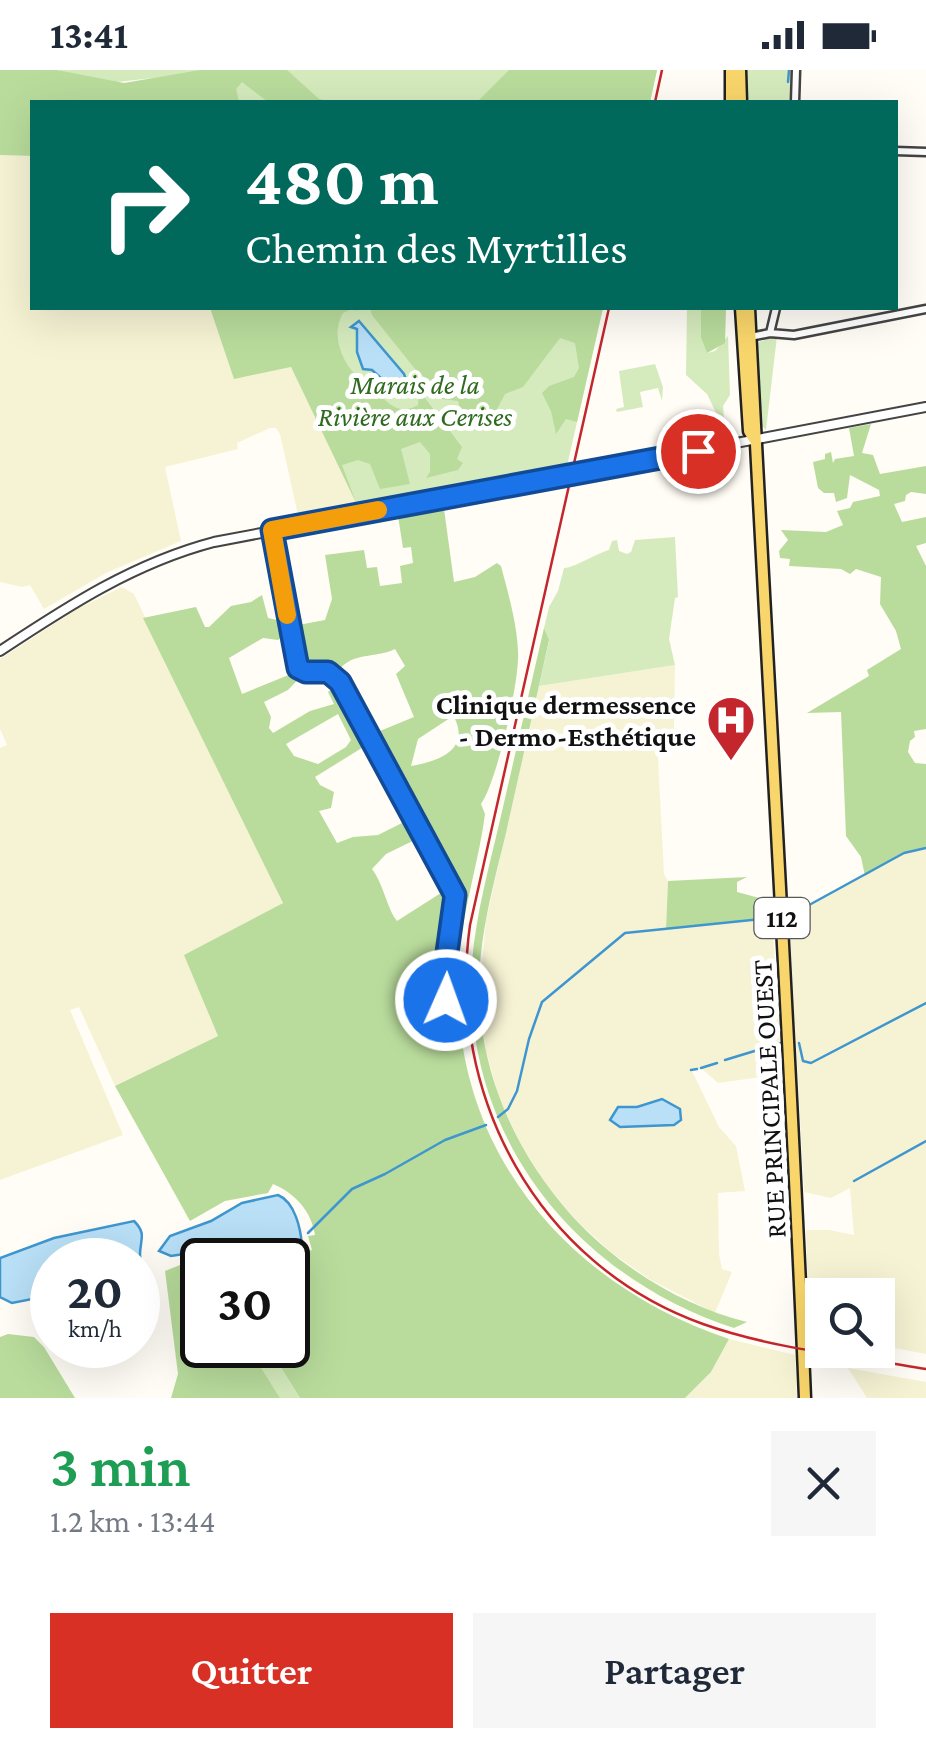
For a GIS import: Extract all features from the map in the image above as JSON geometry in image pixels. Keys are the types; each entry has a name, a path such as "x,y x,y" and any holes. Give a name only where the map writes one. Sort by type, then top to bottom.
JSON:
{"main road":[{"path":"731,70 731,100"},
{"path":"740,70 741,100"},
{"name":"RUE PRINCIPALE OUEST","path":"741,310 747,337"},
{"name":"RUE PRINCIPALE OUEST","path":"750,310 749,431 754,439 792,1098 804,1398"}],"street":[{"path":"795,100 796,70"},
{"path":"898,150 926,152"},
{"path":"770,333 776,310"},
{"path":"747,337 770,333 794,336 926,310"},
{"path":"0,650 82,598 142,567 206,544 926,407"},
{"path":"272,530 298,668 328,672 340,682 454,891 446,980 448,1032"}],"shaded area":[{"path":"0,155 30,156 30,310 211,310 234,378 291,367 357,505 298,515 280,434 276,428 270,428 237,443 238,449 165,467 181,541 106,573 44,609 30,585 0,582"},
{"path":"122,587 134,594 283,903 185,955 218,1036 115,1086 79,1007 70,1010 123,1135 0,1180 0,748 7,745 0,729 0,659 77,609"},
{"path":"675,665 674,729 664,731 657,740 664,874 668,881 666,928 772,918 782,1074 718,1083 701,1068 692,1071 719,1127 736,1146 745,1191 718,1193 719,1254 722,1269 732,1272 715,1313 651,1280 612,1253 547,1186 500,1101 486,1051 479,999 486,920 539,686"},
{"path":"926,848 926,1354 895,1348 895,1278 807,1278 806,1230 854,1235 850,1188 831,1198 804,1192 789,916 904,853"},
{"path":"729,1339 795,1355 797,1398 685,1398 711,1372"},
{"path":"848,1368 926,1382 926,1398 867,1398"}],"green space":[{"path":"0,70 57,70 124,83 200,70 287,70 324,100 265,100 242,82 236,89 239,100 30,100 30,156 0,155"},
{"path":"57,70 657,70 650,100 191,100 180,75 108,83"},
{"path":"509,70 657,70 650,100 479,100"},
{"path":"743,70 792,70 790,100 743,100"},
{"path":"211,310 350,310 343,313 338,328 348,366 398,408 418,405 419,390 462,447 457,459 463,463 458,470 426,478 430,454 420,442 401,449 410,484 380,489 370,464 358,460 342,465 357,505 291,367 234,379"},
{"name":"Marais de la Rivière aux Cerises","path":"277,310 603,310 567,466 357,505"},
{"path":"371,310 603,310 577,422 566,419 556,434 542,393 549,386 574,377 579,368 575,343 560,338 523,387 505,394 495,413 482,424 462,416 458,401 442,399 436,391 437,383 431,383 415,369"},
{"path":"687,310 701,310 701,338 707,353 715,351 728,336 730,395 723,406 725,431 707,394 686,375"},
{"path":"701,310 726,310 725,343 707,353 701,338"},
{"path":"777,336 766,430 759,423 755,347"},
{"path":"655,364 663,387 662,401 658,388 640,392 643,407 617,412 616,409 624,407 619,371"},
{"path":"871,424 862,453 873,455 880,474 926,466 926,494 911,492 905,501 894,504 902,522 926,517 926,543 916,546 926,566 926,729 914,731 908,752 915,763 926,764 926,848 904,853 865,876 861,857 846,836 841,712 807,713 869,676 867,670 901,649 896,631 880,604 881,577 856,569 850,574 841,569 789,566 790,559 780,558 779,551 788,540 781,530 826,532 843,525 837,511 850,508 853,502 880,496 879,490 850,475 847,498 836,502 834,493 818,488 813,462 825,459 825,454 831,452 833,463 835,459 854,456 849,428"},
{"path":"444,509 454,582 475,577 497,563 501,566 516,630 515,684 500,753 481,804 485,814 459,952 461,1037 475,1097 498,1152 530,1202 570,1246 617,1283 670,1315 729,1339 711,1372 685,1398 300,1398 281,1368 310,1368 312,1250 308,1236 315,1235 306,1211 289,1193 273,1184 268,1193 225,1201 190,1221 115,1086 218,1036 184,955 283,903 143,618 196,607 205,627 209,627 231,606 262,595 268,618 282,621 285,634 278,640 263,638 229,658 242,694 291,674 300,665 293,626 325,620 332,599 325,555 364,550 367,568 377,567 380,586 402,583 400,566 413,563 411,547 403,548 398,516","holes":["395,649 405,666 396,674 414,717 375,733 418,815 378,835 337,843 319,811 331,808 334,792 320,785 315,777 365,746 333,688 328,692 334,704 310,711 273,733 264,702 288,690 311,666 338,671 357,658","338,714 351,740 346,747 318,764 294,756 286,744","450,718 455,719 458,730 454,747 440,758 411,766 418,739","427,834 455,884 397,921 372,869 386,854"]},
{"path":"675,537 678,597 669,639 675,665 539,686 549,641 544,628 564,568 609,550 612,541 617,540 619,551 627,554 635,540"},
{"path":"544,628 549,640 482,945 479,982 487,1055 511,1125 549,1188 573,1217 610,1252 652,1282 699,1306 747,1322 734,1328 676,1304 624,1273 578,1235 539,1190 508,1140 486,1084 474,1025 474,944"},
{"path":"747,877 737,882 737,892 770,901 772,918 666,929 668,881"},
{"path":"180,1265 180,1368 261,1368 280,1398 171,1398 178,1374 165,1271"},
{"path":"0,1337 30,1337 30,1368 57,1368 75,1398 0,1398"},
{"path":"261,1368 281,1368 300,1398 280,1398"}],"water":[{"path":"359,321 404,374 404,387 393,389 372,370 363,369 357,352 357,329 351,327"},
{"path":"662,1099 680,1109 681,1120 674,1125 620,1127 610,1120 618,1107 637,1107"},
{"path":"278,1195 296,1217 301,1238 180,1238 180,1255 160,1251 170,1236 211,1221 242,1203"},
{"path":"134,1221 142,1233 142,1238 54,1238"},
{"path":"30,1247 30,1299 12,1303 0,1297 0,1258"}],"waterway":[{"path":"788,82 789,70"},
{"path":"789,916 904,853 926,848"},
{"path":"498,1117 508,1109 517,1091 542,1002 625,933 772,918"},
{"path":"799,1043 803,1061 811,1063 926,1003"},
{"path":"725,1060 781,1043"},
{"path":"701,1068 717,1063"},
{"path":"691,1070 697,1069"},
{"path":"308,1233 352,1189 445,1140 486,1125"},
{"path":"854,1181 926,1141"}],"railway":[{"path":"655,100 662,70"},
{"path":"609,310 470,925 466,989 473,1051 490,1110 516,1166 550,1217 594,1261 645,1297 703,1324 757,1340 926,1369"}],"slow traffic":[{"path":"287,615 272,530 378,510"}],"place":[{"name":"Clinique dermessence - Dermo-Esthétique","path":"731,762"}],"route":[{"path":"446,1000 454,891 340,682 328,672 298,668 272,530 698,451"}]}
